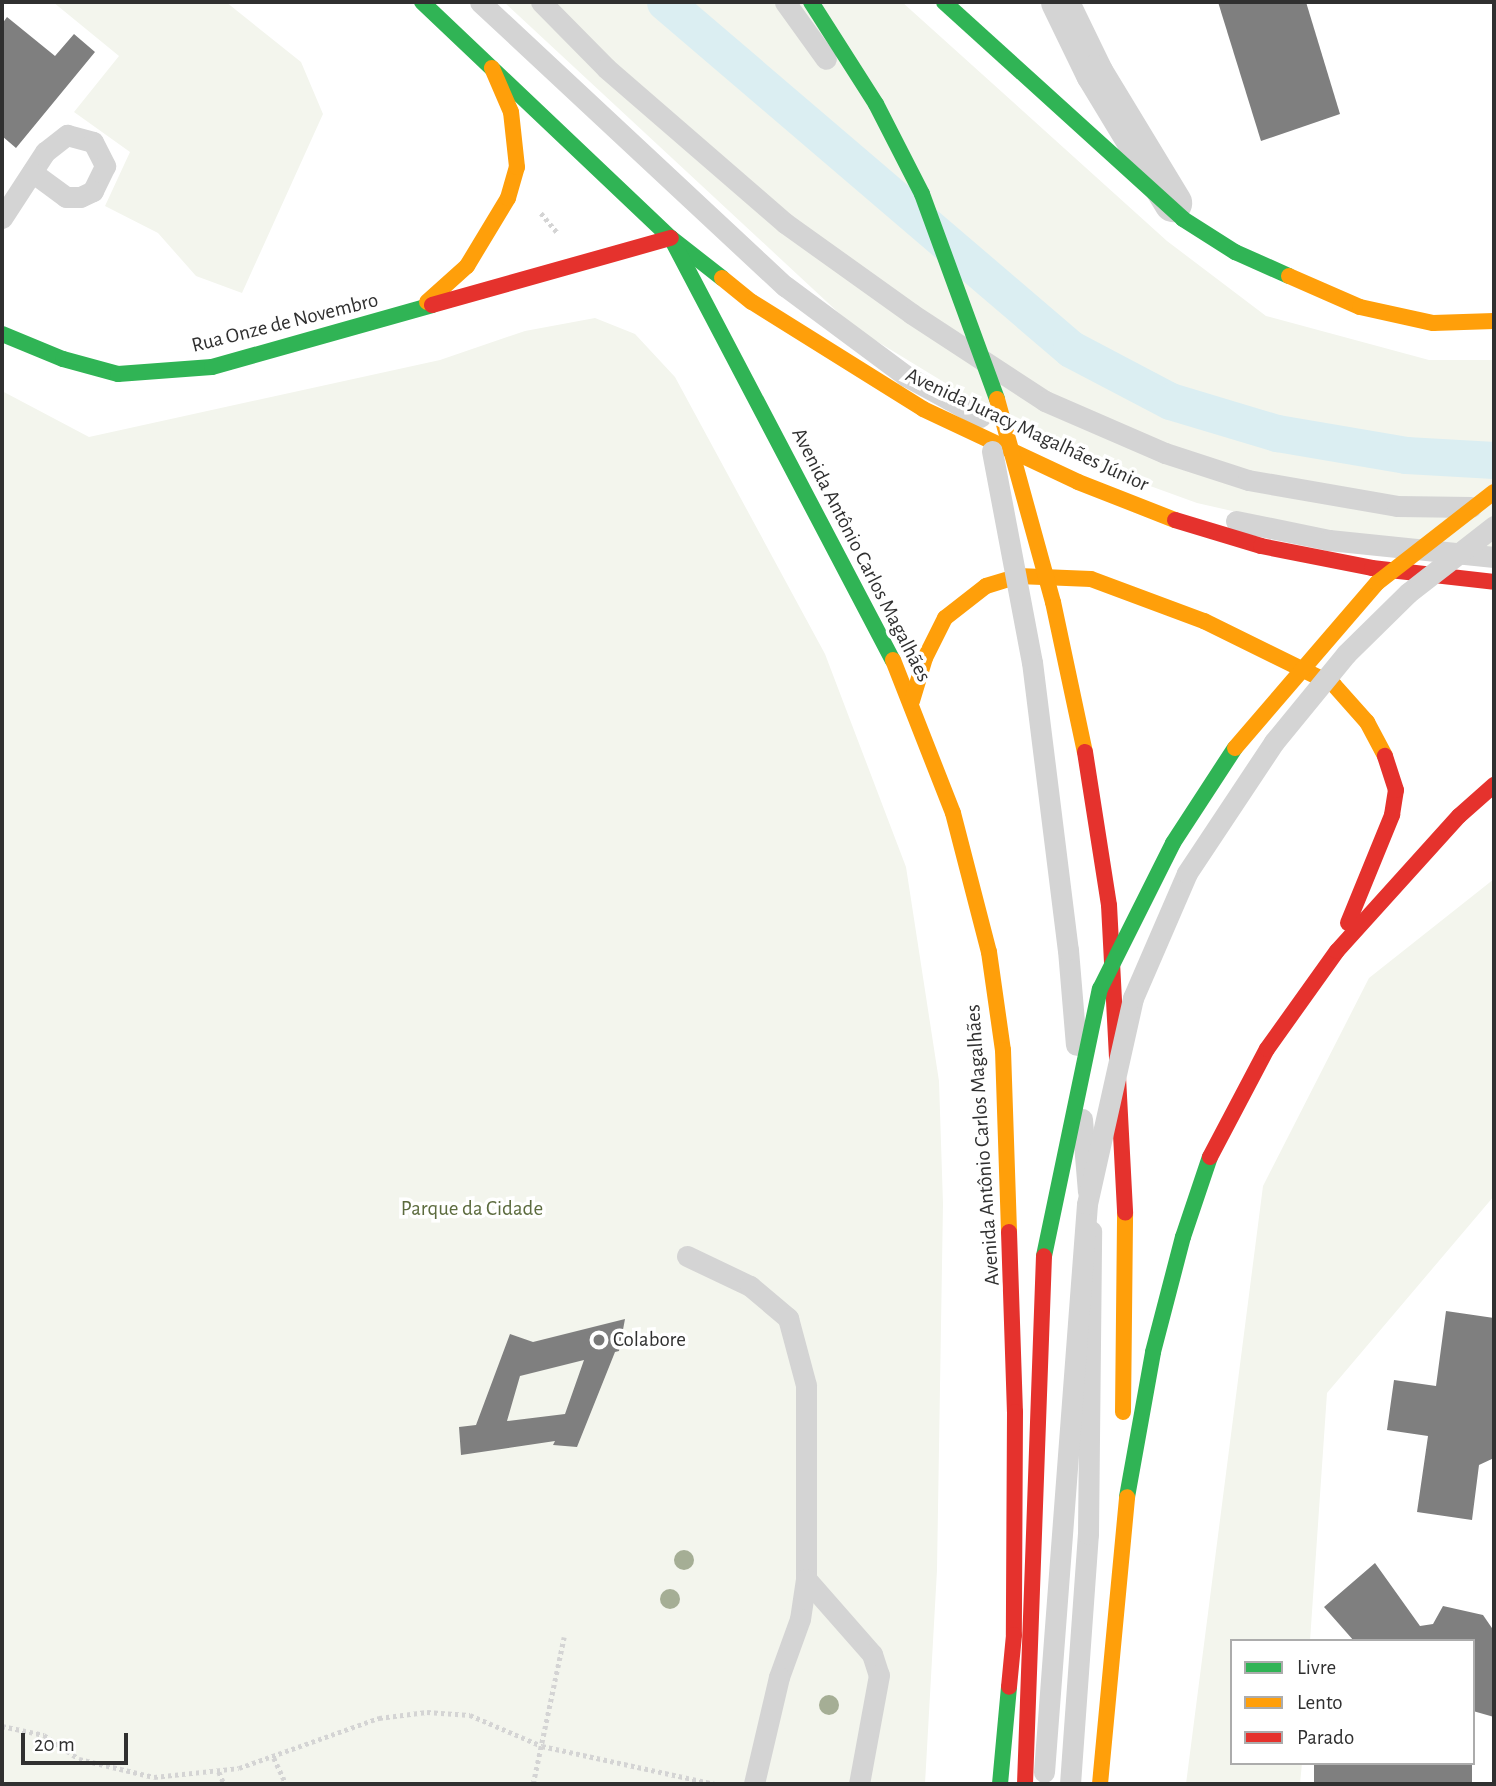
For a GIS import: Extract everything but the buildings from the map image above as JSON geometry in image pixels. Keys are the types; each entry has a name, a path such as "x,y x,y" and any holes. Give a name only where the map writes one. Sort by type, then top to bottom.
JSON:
{"main road":[{"name":"Avenida Juracy Magalhães Júnior","path":"422,2 671,238 752,302 923,408 1078,482 1162,516 1261,546 1372,568 1494,582"},
{"path":"811,2 876,104 922,194 986,361 1056,615 1083,740 1109,905 1126,1234 1121,1537 1100,1784"},
{"path":"944,2 1183,219 1247,258 1360,307 1433,323 1494,321"},
{"name":"Rua Onze de Novembro","path":"416,310 467,266 508,198 518,144 492,68"},
{"name":"Rua Onze de Novembro","path":"2,334 63,359 118,374 163,373 212,367 671,238"},
{"name":"Avenida Antônio Carlos Magalhães","path":"671,238 872,615 912,701 960,838 989,952 1003,1050 1015,1412 1014,1635 1000,1784"},
{"path":"1025,1784 1045,1237 1100,989 1172,844 1250,726 1377,583 1494,492"},
{"path":"912,701 925,658 945,618 986,586 1018,576 1091,579 1204,621 1334,685 1367,722 1393,770 1396,790 1392,816 1337,951"},
{"path":"1121,1537 1153,1352 1183,1237 1214,1146 1267,1049 1337,951 1460,816 1494,785"}],"street":[{"path":"1060,2 1095,74 1183,219"},
{"path":"1094,2 1089,25 1095,74"}],"lane":[{"path":"480,2 785,286 906,376 1077,469 1199,513 1329,540 1494,557"},
{"path":"541,2 606,68 785,223 912,314 1045,401 1165,453 1248,480 1397,506 1494,508"},
{"path":"785,2 847,87 902,193 955,319 996,467 1032,663 1068,950 1094,1267 1087,1534 1070,1784"},
{"path":"2,218 32,172"},
{"path":"1043,1784 1087,1204 1133,998 1187,873 1274,742 1346,654 1390,611 1494,526"},
{"path":"687,1256 750,1286 788,1318 796,1336 806,1385 806,1578 800,1619 779,1677 754,1784"},
{"path":"806,1578 872,1654 879,1675 859,1784"}],"path":[{"path":"512,181 582,261"},
{"path":"533,1784 564,1637"},
{"path":"2,1726 44,1735 79,1759 117,1772 154,1777 218,1772 274,1758 380,1718 427,1712 470,1715 542,1746 715,1784"},
{"path":"274,1758 286,1784"},
{"path":"218,1772 224,1784"}],"green space":[{"path":"53,2 226,2 301,62 323,114 242,293 196,276 158,233 105,206 130,152 74,112 119,56"},
{"path":"504,2 902,2 1167,241 1266,316 1429,360 1494,360 1494,551 1329,533 1197,503 1062,454 855,328"},
{"name":"Parque da Cidade","path":"595,318 635,334 675,377 825,654 906,867 939,1081 943,1204 937,1570 925,1784 2,1784 2,391 89,437 440,360 525,331"},
{"path":"1494,879 1494,1196 1327,1393 1310,1639 1230,1639 1230,1765 1302,1765 1300,1784 1186,1784 1263,1186 1369,978"}],"waterway":[{"path":"665,2 1071,349 1170,401 1277,433 1406,455 1494,460"}],"traffic: fast":[{"path":"422,2 671,238 722,278"},
{"path":"811,2 876,104 922,194 997,399"},
{"path":"944,2 1183,219 1235,252 1289,276"},
{"path":"671,238 893,660"},
{"path":"2,334 63,359 118,374 212,367 432,305"},
{"path":"1044,1256 1100,989 1173,843 1235,748"},
{"path":"1127,1497 1153,1352 1183,1237 1210,1157"},
{"path":"1000,1784 1009,1687"}],"traffic: slow":[{"path":"427,302 467,266 508,198 517,167 511,112 492,68"},
{"path":"1289,276 1360,307 1433,323 1494,321"},
{"path":"722,278 752,302 923,409 1078,482 1175,520"},
{"path":"997,399 1053,602 1085,752"},
{"path":"1235,748 1377,583 1494,492"},
{"path":"912,701 925,658 945,618 986,586 1018,576 1091,579 1204,621 1334,685 1367,722 1385,756"},
{"path":"893,660 953,813 989,952 1003,1050 1009,1232"},
{"path":"1123,1412 1125,1213"},
{"path":"1100,1784 1127,1497"}],"traffic: jam":[{"path":"432,305 671,238"},
{"path":"1175,520 1261,546 1372,568 1494,582"},
{"path":"1085,752 1109,905"},
{"path":"1348,923 1392,815 1396,790 1385,756"},
{"path":"1210,1157 1267,1049 1337,951 1459,816 1494,785"},
{"path":"1109,905 1125,1213"},
{"path":"1009,1232 1015,1412 1014,1635 1009,1687"},
{"path":"1025,1784 1044,1256"}],"place":[{"name":"Colabore","path":"599,1340"}]}
